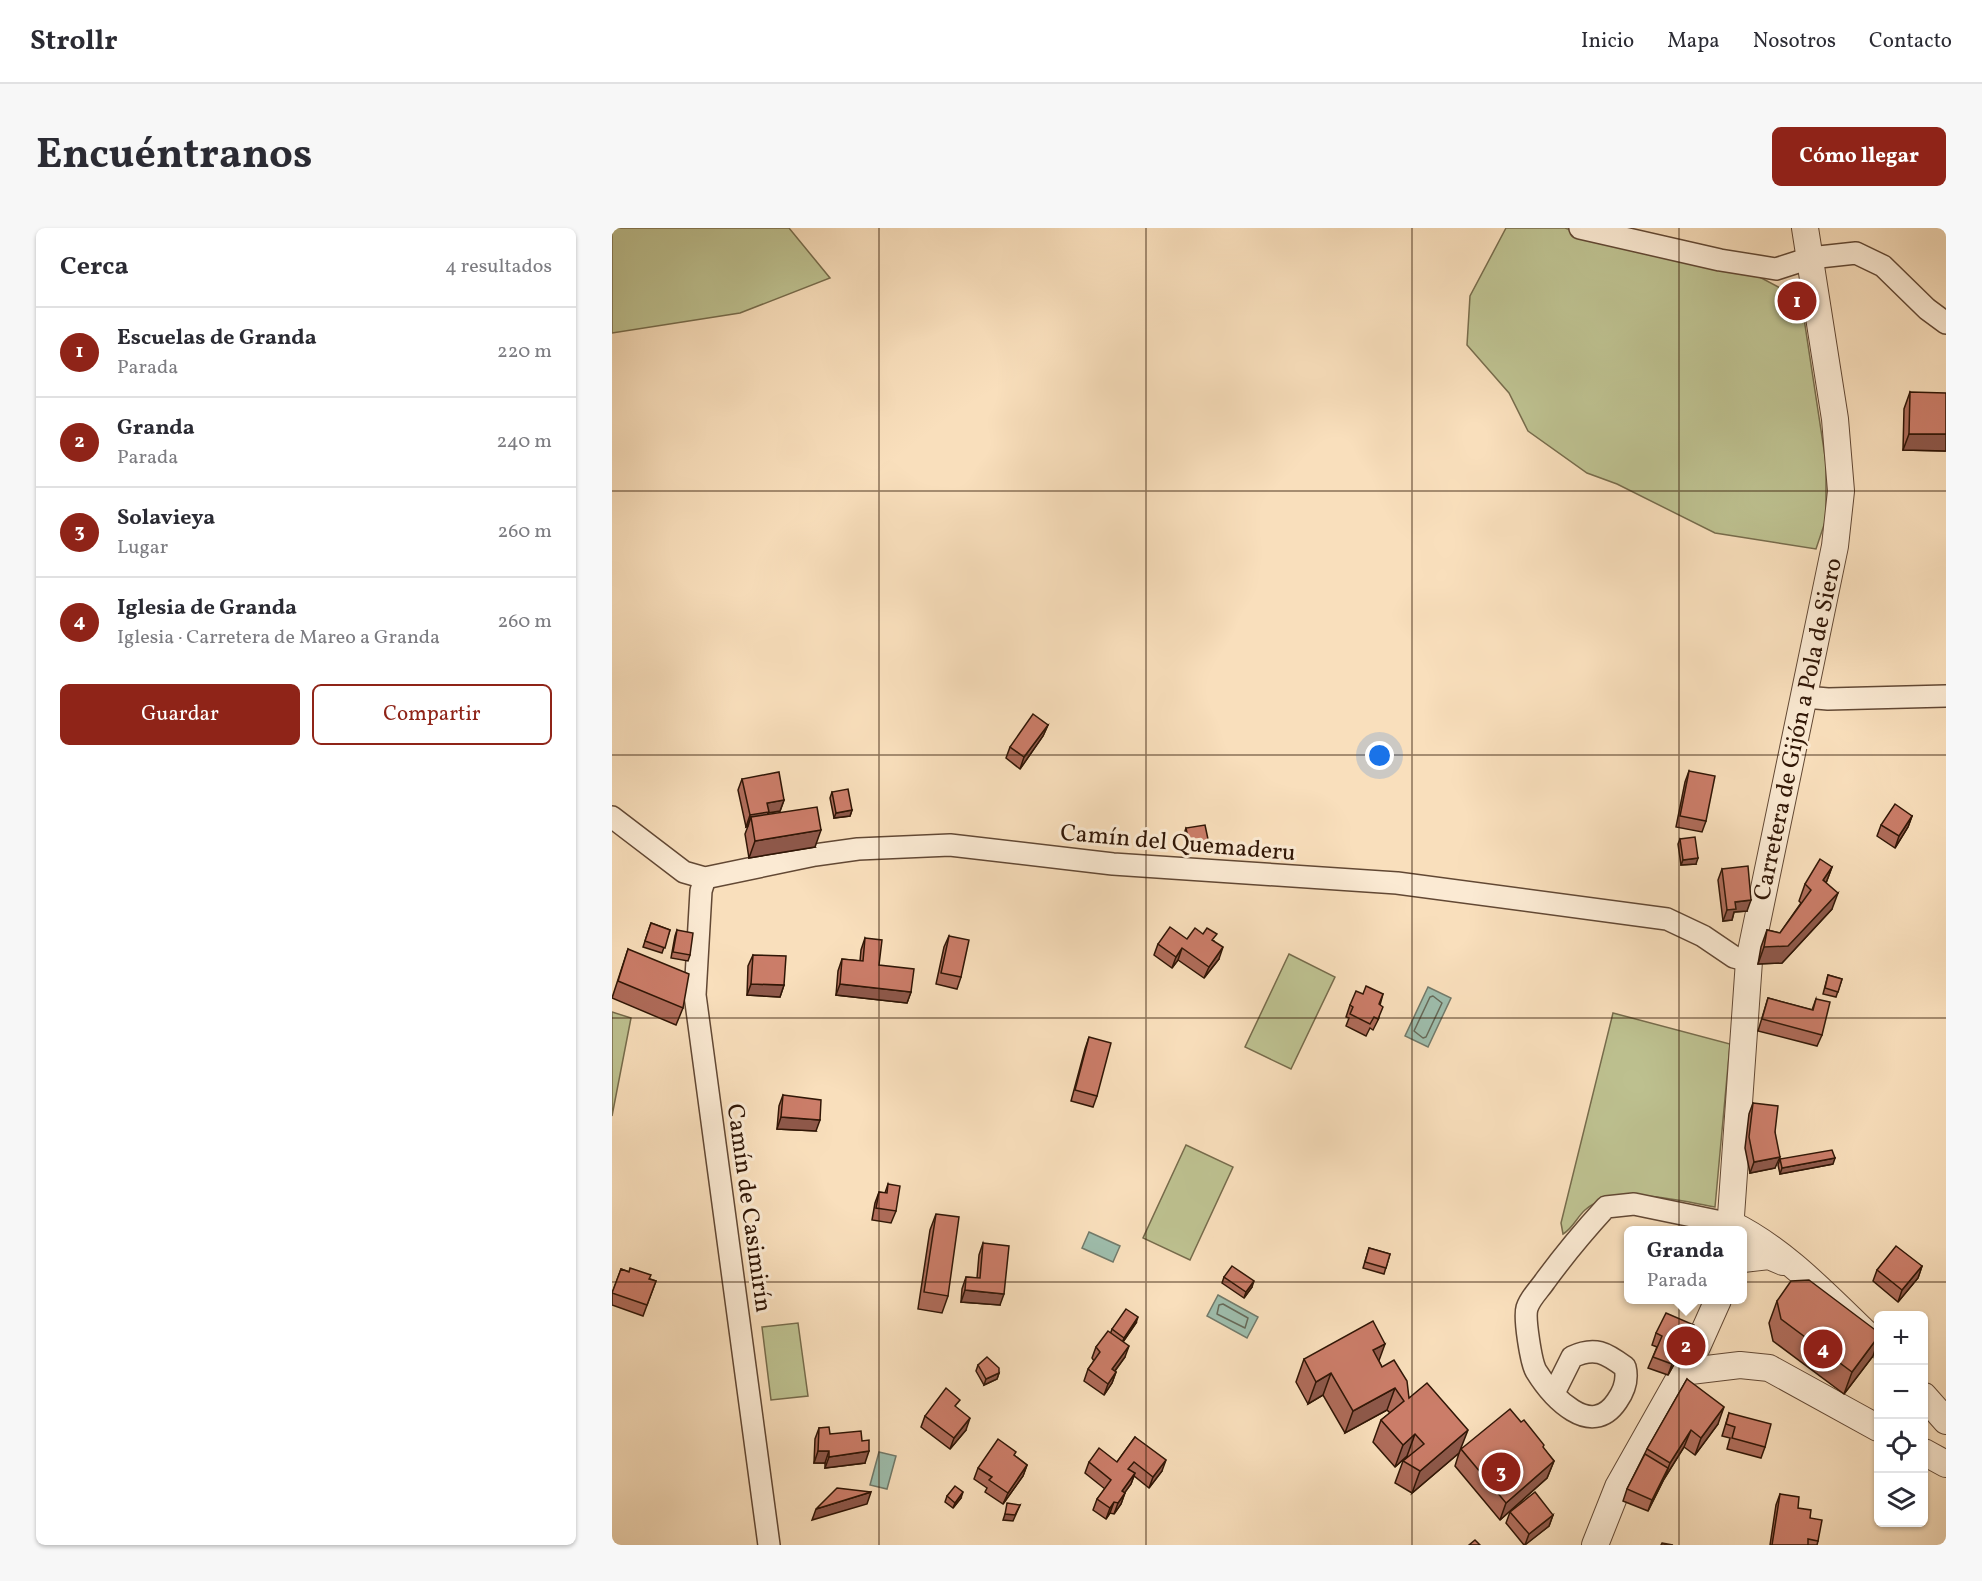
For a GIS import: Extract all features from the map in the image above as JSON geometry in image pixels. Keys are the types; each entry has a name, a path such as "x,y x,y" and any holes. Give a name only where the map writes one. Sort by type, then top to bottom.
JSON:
{"street":[{"path":"1581,228 1720,260 1776,270 1810,258 1856,254 1883,266 1946,323"},
{"name":"Carretera de Gijón a Pola de Siero","path":"1730,1226 1749,961 1835,546 1842,491 1835,419 1805,228"},
{"path":"1805,697 1946,696"},
{"path":"612,817 684,872 705,879"},
{"name":"Camín del Quemaderu","path":"705,879 837,852 950,845 1113,864 1396,883 1667,919 1703,936 1734,957 1749,961"},
{"name":"Camín de Casimirín","path":"705,879 701,891 695,995 768,1545"},
{"path":"1554,1393 1535,1369 1526,1311 1570,1246 1606,1207 1634,1204 1726,1226"},
{"path":"1747,1233 1791,1266 1874,1341"},
{"path":"1747,1258 1769,1256 1791,1266"},
{"path":"1595,1545 1618,1487 1682,1372 1703,1357 1717,1304"},
{"path":"1703,1357 1740,1365 1769,1368 1874,1424"},
{"path":"1928,1401 1946,1421"},
{"path":"1928,1455 1946,1464"}],"green space":[{"path":"612,228 789,228 830,278 740,313 612,333"},
{"path":"1506,228 1565,228 1597,239 1750,272 1801,299 1826,463 1826,519 1816,549 1715,533 1617,484 1587,473 1528,431 1509,393 1467,345 1470,296"},
{"path":"1289,954 1335,977 1291,1069 1245,1047"},
{"path":"612,1012 631,1018 612,1116"},
{"path":"1613,1013 1730,1044 1715,1207 1648,1196 1613,1197 1585,1210 1563,1234 1561,1223"},
{"path":"1186,1145 1233,1167 1190,1260 1143,1238"},
{"path":"798,1323 808,1396 771,1400 762,1327"}],"water":[{"path":"1428,987 1451,998 1428,1047 1405,1036"},
{"path":"1089,1232 1120,1246 1113,1262 1082,1248"},
{"path":"1218,1295 1258,1317 1247,1338 1207,1316"},
{"path":"879,1452 896,1456 887,1489 870,1485"}],"building":[{"path":"1910,392 1946,393 1946,434 1909,434"},
{"path":"1033,714 1048,725 1024,757 1010,747"},
{"path":"1689,771 1715,776 1706,821 1680,816"},
{"path":"779,772 784,800 767,803 769,812 750,815 742,779"},
{"path":"848,789 852,810 836,813 832,792"},
{"path":"1895,804 1912,816 1899,836 1881,825"},
{"path":"817,807 821,830 755,841 751,817"},
{"path":"1205,825 1209,844 1190,848 1186,828"},
{"path":"1695,837 1698,858 1683,860 1680,839"},
{"path":"1820,859 1832,867 1823,880 1838,893 1788,946 1764,947 1767,930 1780,933 1811,890 1805,884"},
{"path":"1748,866 1751,900 1735,902 1736,909 1727,910 1722,869"},
{"path":"651,923 670,930 665,948 645,941"},
{"path":"1170,927 1187,939 1195,928 1203,934 1207,928 1217,934 1212,940 1223,947 1209,967 1182,948 1176,957 1158,944"},
{"path":"677,930 693,933 690,955 673,952"},
{"path":"949,936 969,940 961,977 941,973"},
{"path":"865,938 882,940 879,965 914,969 911,992 840,984 842,959 863,961"},
{"path":"628,949 689,974 683,1008 618,981"},
{"path":"753,955 786,956 784,985 751,984"},
{"path":"1828,975 1842,979 1838,992 1825,988"},
{"path":"1366,986 1383,994 1379,1004 1383,1007 1378,1019 1374,1017 1370,1024 1350,1014 1353,1007 1350,1005 1356,991 1363,994"},
{"path":"1768,998 1813,1010 1816,999 1830,1002 1822,1035 1762,1019"},
{"path":"1089,1037 1111,1043 1097,1096 1075,1090"},
{"path":"783,1095 821,1100 820,1120 781,1117"},
{"path":"1753,1103 1778,1106 1775,1132 1780,1157 1754,1162 1749,1137"},
{"path":"1832,1150 1835,1158 1782,1168 1780,1159"},
{"path":"888,1184 900,1186 896,1211 876,1208 879,1192 887,1193"},
{"path":"936,1214 959,1217 948,1296 924,1292"},
{"path":"983,1243 1009,1246 1004,1294 965,1290 966,1277 980,1278"},
{"path":"1896,1246 1922,1266 1902,1290 1877,1270"},
{"path":"1369,1248 1390,1254 1386,1268 1365,1262"},
{"path":"1232,1266 1254,1281 1246,1292 1224,1277"},
{"path":"630,1268 651,1275 649,1279 656,1281 647,1305 612,1293 621,1269 629,1272"},
{"path":"1809,1280 1874,1329 1874,1342 1852,1372 1781,1319 1777,1301 1791,1281"},
{"path":"1126,1309 1138,1317 1124,1338 1112,1329"},
{"path":"1666,1313 1694,1325 1672,1364 1653,1357 1662,1336 1656,1333"},
{"path":"1373,1321 1385,1344 1373,1350 1382,1367 1394,1360 1407,1381 1409,1398 1427,1383 1468,1430 1420,1471 1403,1461 1424,1444 1415,1434 1403,1445 1381,1420 1404,1401 1395,1388 1353,1411 1331,1373 1316,1382 1304,1359"},
{"path":"1108,1331 1129,1346 1112,1369 1116,1372 1108,1384 1088,1369 1100,1352 1096,1347"},
{"path":"987,1357 999,1368 999,1373 986,1379 978,1365"},
{"path":"1687,1379 1724,1407 1701,1438 1691,1430 1670,1463 1647,1449"},
{"path":"946,1388 960,1400 955,1406 970,1418 954,1438 925,1416"},
{"path":"1510,1409 1521,1422 1524,1420 1554,1461 1506,1503 1461,1449"},
{"path":"1729,1413 1771,1424 1765,1447 1732,1438 1735,1427 1726,1424"},
{"path":"829,1427 830,1434 861,1431 862,1441 869,1440 869,1451 829,1457 829,1451 818,1451 819,1428"},
{"path":"1135,1437 1166,1460 1153,1477 1134,1462 1128,1469 1135,1473 1122,1491 1125,1493 1118,1503 1114,1502 1110,1508 1097,1499 1111,1480 1089,1462 1099,1448 1117,1462"},
{"path":"998,1439 1016,1452 1014,1455 1027,1465 1008,1493 989,1480 992,1477 978,1468"},
{"path":"1645,1454 1668,1468 1652,1500 1627,1489"},
{"path":"955,1486 963,1492 955,1503 947,1496"},
{"path":"837,1488 871,1492 816,1509"},
{"path":"1535,1492 1553,1515 1529,1534 1510,1512"},
{"path":"1780,1494 1799,1497 1798,1508 1811,1510 1810,1518 1822,1520 1818,1541 1808,1539 1808,1545 1772,1545"},
{"path":"1007,1503 1020,1505 1015,1515 1005,1514"},
{"path":"1475,1540 1480,1545 1469,1545"}],"place":[{"name":"Escuelas de Granda","path":"1797,301"},
{"name":"Granda","path":"1686,1346"},
{"name":"Iglesia de Granda","path":"1823,1349"},
{"name":"Solavieya","path":"1501,1472"}]}
